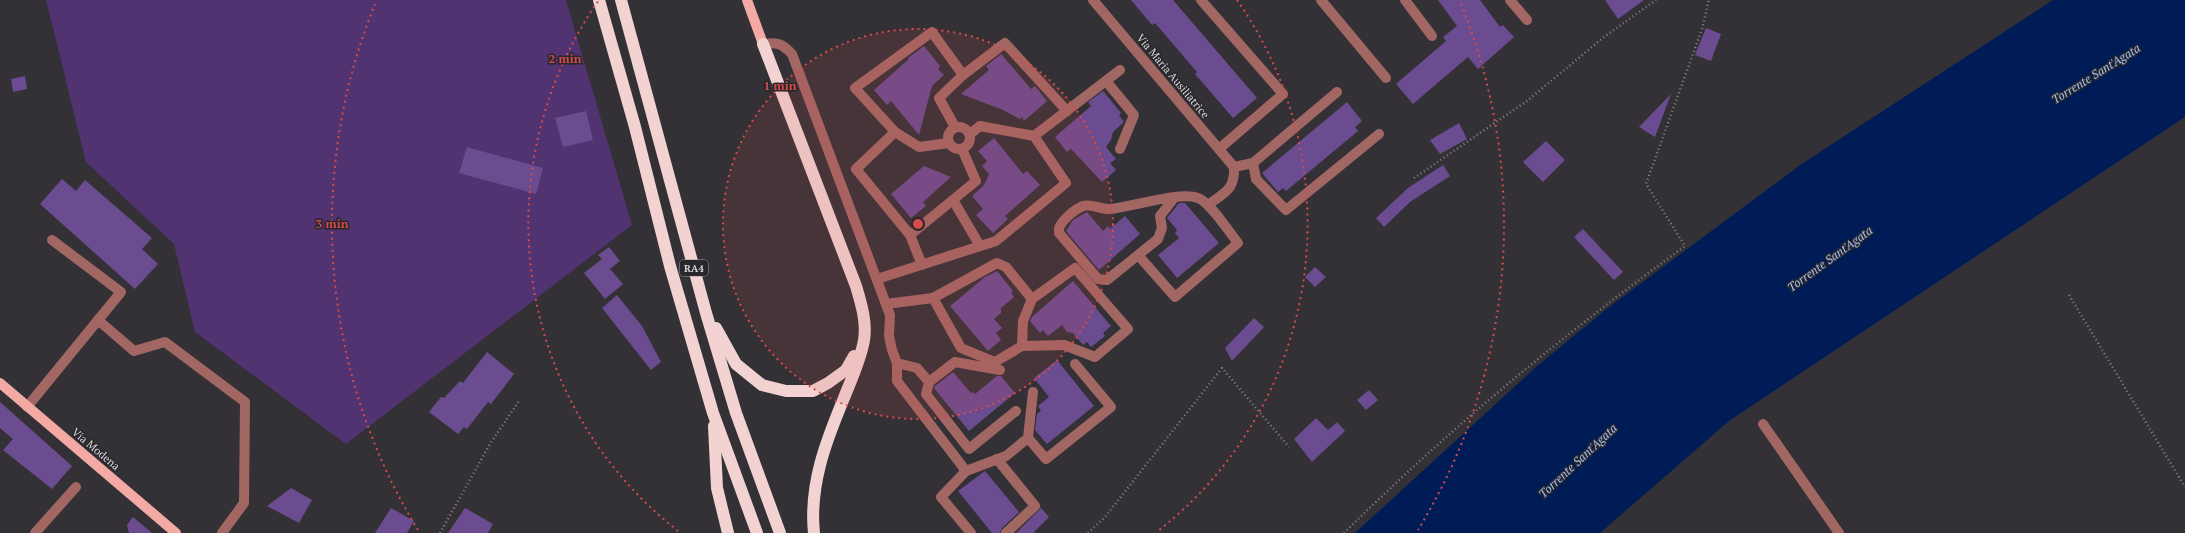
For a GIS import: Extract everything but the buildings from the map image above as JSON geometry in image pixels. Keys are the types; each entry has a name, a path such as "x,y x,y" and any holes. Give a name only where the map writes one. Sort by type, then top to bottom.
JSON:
{"highway":[{"name":"RA4","path":"599,0 670,266 713,413 757,533"},
{"name":"RA4","path":"621,0 706,313 736,413 780,533"},
{"path":"762,44 856,286 864,312 864,340 852,377 829,434 816,477 814,533"},
{"path":"706,313 736,364 762,385 786,391 813,391 828,383 846,370 864,340"},
{"path":"713,413 717,488 728,533"}],"main road":[{"path":"747,0 762,44"},
{"name":"Via Modena","path":"0,383 176,533"}],"street":[{"name":"Via Maria Ausiliatrice","path":"1093,0 1234,167"},
{"path":"1201,0 1283,94 1219,148"},
{"path":"1321,0 1386,78"},
{"path":"1405,0 1432,36"},
{"path":"1510,0 1527,20"},
{"path":"949,143 919,147 895,132 855,88 932,32 964,75"},
{"path":"762,44 777,42 785,46 792,54 890,314 889,336 897,363 897,381 966,471"},
{"path":"955,127 939,98 964,75 1005,43 1067,111"},
{"path":"1034,136 1120,70"},
{"path":"1106,81 1134,116 1120,149"},
{"path":"1208,205 1226,192 1234,181 1234,167 1253,163 1337,92"},
{"path":"877,279 996,241 1066,183 1034,136 980,126 970,134"},
{"path":"955,127 963,127 971,137 969,145 962,149 954,148 949,143 948,136 955,127"},
{"path":"895,132 856,169 910,235 922,265"},
{"path":"1253,163 1256,179 1286,210 1379,134"},
{"path":"910,235 976,181 962,149"},
{"path":"1138,255 1175,297 1238,243 1208,205 1199,198 1187,196 1174,198 1108,210 1086,205 1079,208 1058,228 1059,233 1098,279 1107,280 1138,255 1158,239 1162,228 1160,216 1174,198"},
{"path":"953,200 980,246"},
{"path":"27,407 122,292 52,240"},
{"path":"886,304 933,298 997,263 1006,267 1032,299"},
{"path":"933,298 961,348 995,362 1022,346 1064,345 1095,357 1128,329 1075,268 1032,299 1023,321 1022,346"},
{"path":"98,320 134,351 165,342 245,402 244,503 222,533"},
{"path":"1000,370 955,362 929,382 926,394 969,449 1016,411"},
{"path":"897,363 917,368 929,382"},
{"path":"1028,438 1046,459 1111,407 1075,364"},
{"path":"971,533 941,497 966,471 1006,456 1028,438 1034,392"},
{"path":"1763,424 1839,533"},
{"path":"997,459 1035,506 1006,533"},
{"path":"35,533 76,487"}],"path":[{"path":"1414,178 1527,101 1604,37 1656,0"},
{"path":"1344,533 1465,420 1601,307 1684,246 1646,184 1702,28 1709,0"},
{"path":"2069,295 2185,487"},
{"path":"1088,533 1105,517 1222,368 1289,448"},
{"path":"440,533 490,444 519,401"}],"shaded area":[{"path":"46,0 566,0 632,225 346,444 195,332 174,244 86,162"}],"water":[{"name":"Torrente Sant'Agata","path":"2053,0 2185,0 2185,117 1729,421 1600,533 1355,533 1536,367 1609,307 1803,163"}]}
